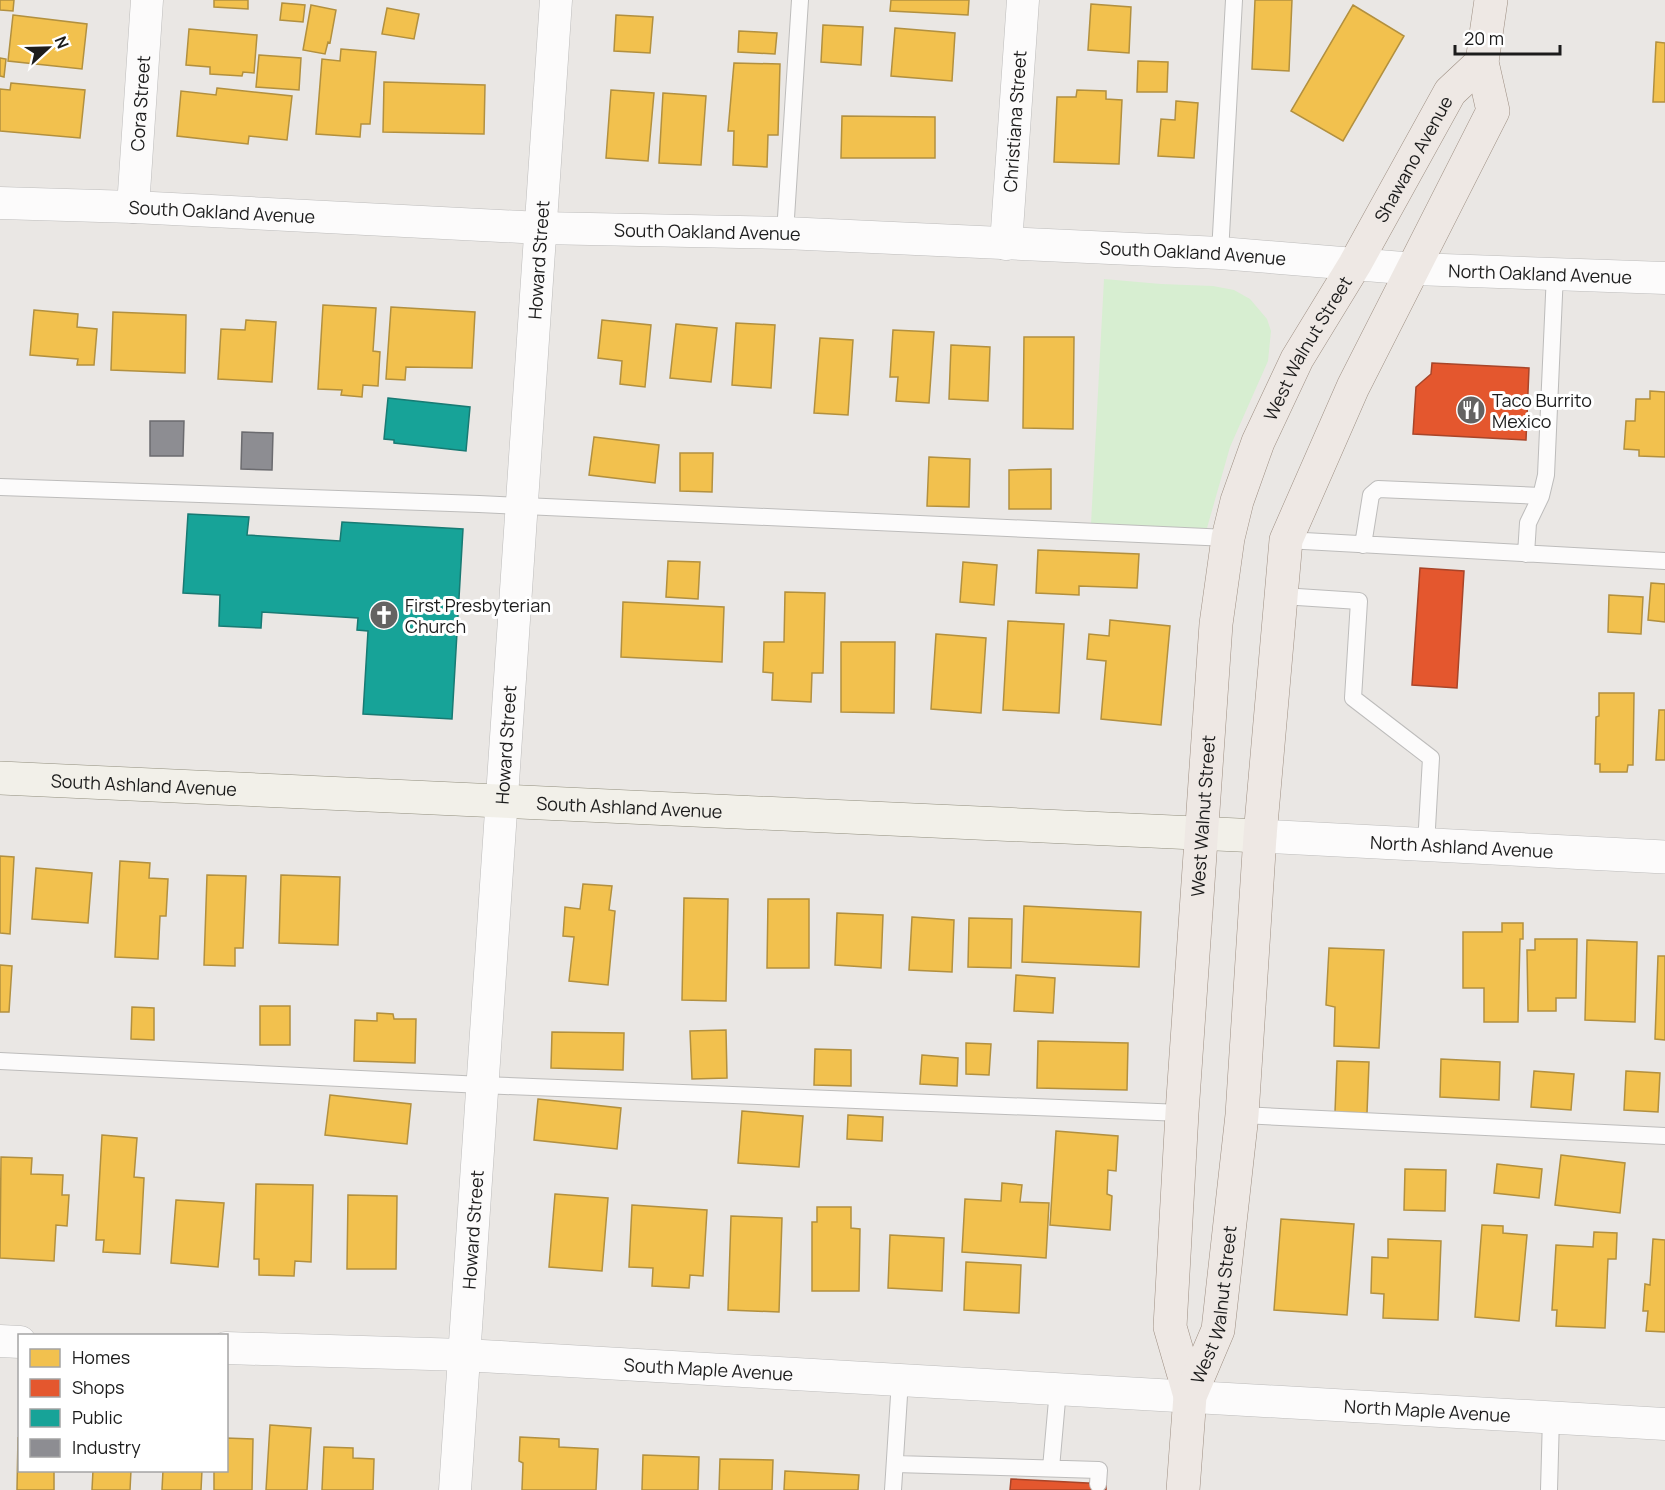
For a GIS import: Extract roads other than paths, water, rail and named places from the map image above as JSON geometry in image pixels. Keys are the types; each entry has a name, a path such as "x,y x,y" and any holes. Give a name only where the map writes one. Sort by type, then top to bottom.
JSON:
{"main road":[{"path":"1415,269 1493,111 1482,62 1491,0"},
{"name":"Shawano Avenue","path":"1355,264 1450,92 1482,62"},
{"name":"West Walnut Street","path":"1190,1396 1170,1327 1200,833 1216,624 1228,538 1237,501 1258,442 1297,359 1355,264"},
{"name":"West Walnut Street","path":"1183,1490 1190,1396 1218,1330 1242,1115 1260,836 1286,540 1353,387 1415,269"},
{"name":"South Ashland Avenue","path":"0,778 1260,836"}],"street":[{"name":"Cora Street","path":"132,207 147,0"},
{"name":"Howard Street","path":"455,1490 556,0"},
{"name":"Christiana Street","path":"1006,244 1023,0"},
{"name":"South Oakland Avenue","path":"0,203 132,207 540,228 785,232 1220,253 1415,269"},
{"name":"North Oakland Avenue","path":"1415,269 1665,278"},
{"name":"North Ashland Avenue","path":"1260,836 1665,857"},
{"path":"0,1341 18,1342"},
{"name":"South Maple Avenue","path":"228,1348 464,1355 1190,1396"},
{"name":"North Maple Avenue","path":"1190,1396 1665,1424"}],"lane":[{"path":"785,232 800,0"},
{"path":"1220,253 1234,0"},
{"path":"1526,554 1528,523 1541,496 1546,475 1555,273"},
{"path":"0,487 522,506 1228,538"},
{"path":"1363,545 1371,495 1378,489 1541,496"},
{"path":"1286,540 1665,561"},
{"path":"1282,596 1359,601 1353,698 1431,758 1426,846"},
{"path":"0,1061 482,1085 1182,1113"},
{"path":"1242,1115 1665,1136"},
{"path":"893,1490 900,1380"},
{"path":"1051,1474 1058,1389"},
{"path":"1549,1490 1551,1417"},
{"path":"894,1464 1051,1474 1099,1470 1098,1484"}],"place":[{"name":"Taco Burrito Mexico","path":"1471,410"},
{"name":"First Presbyterian Church","path":"384,615"}]}
